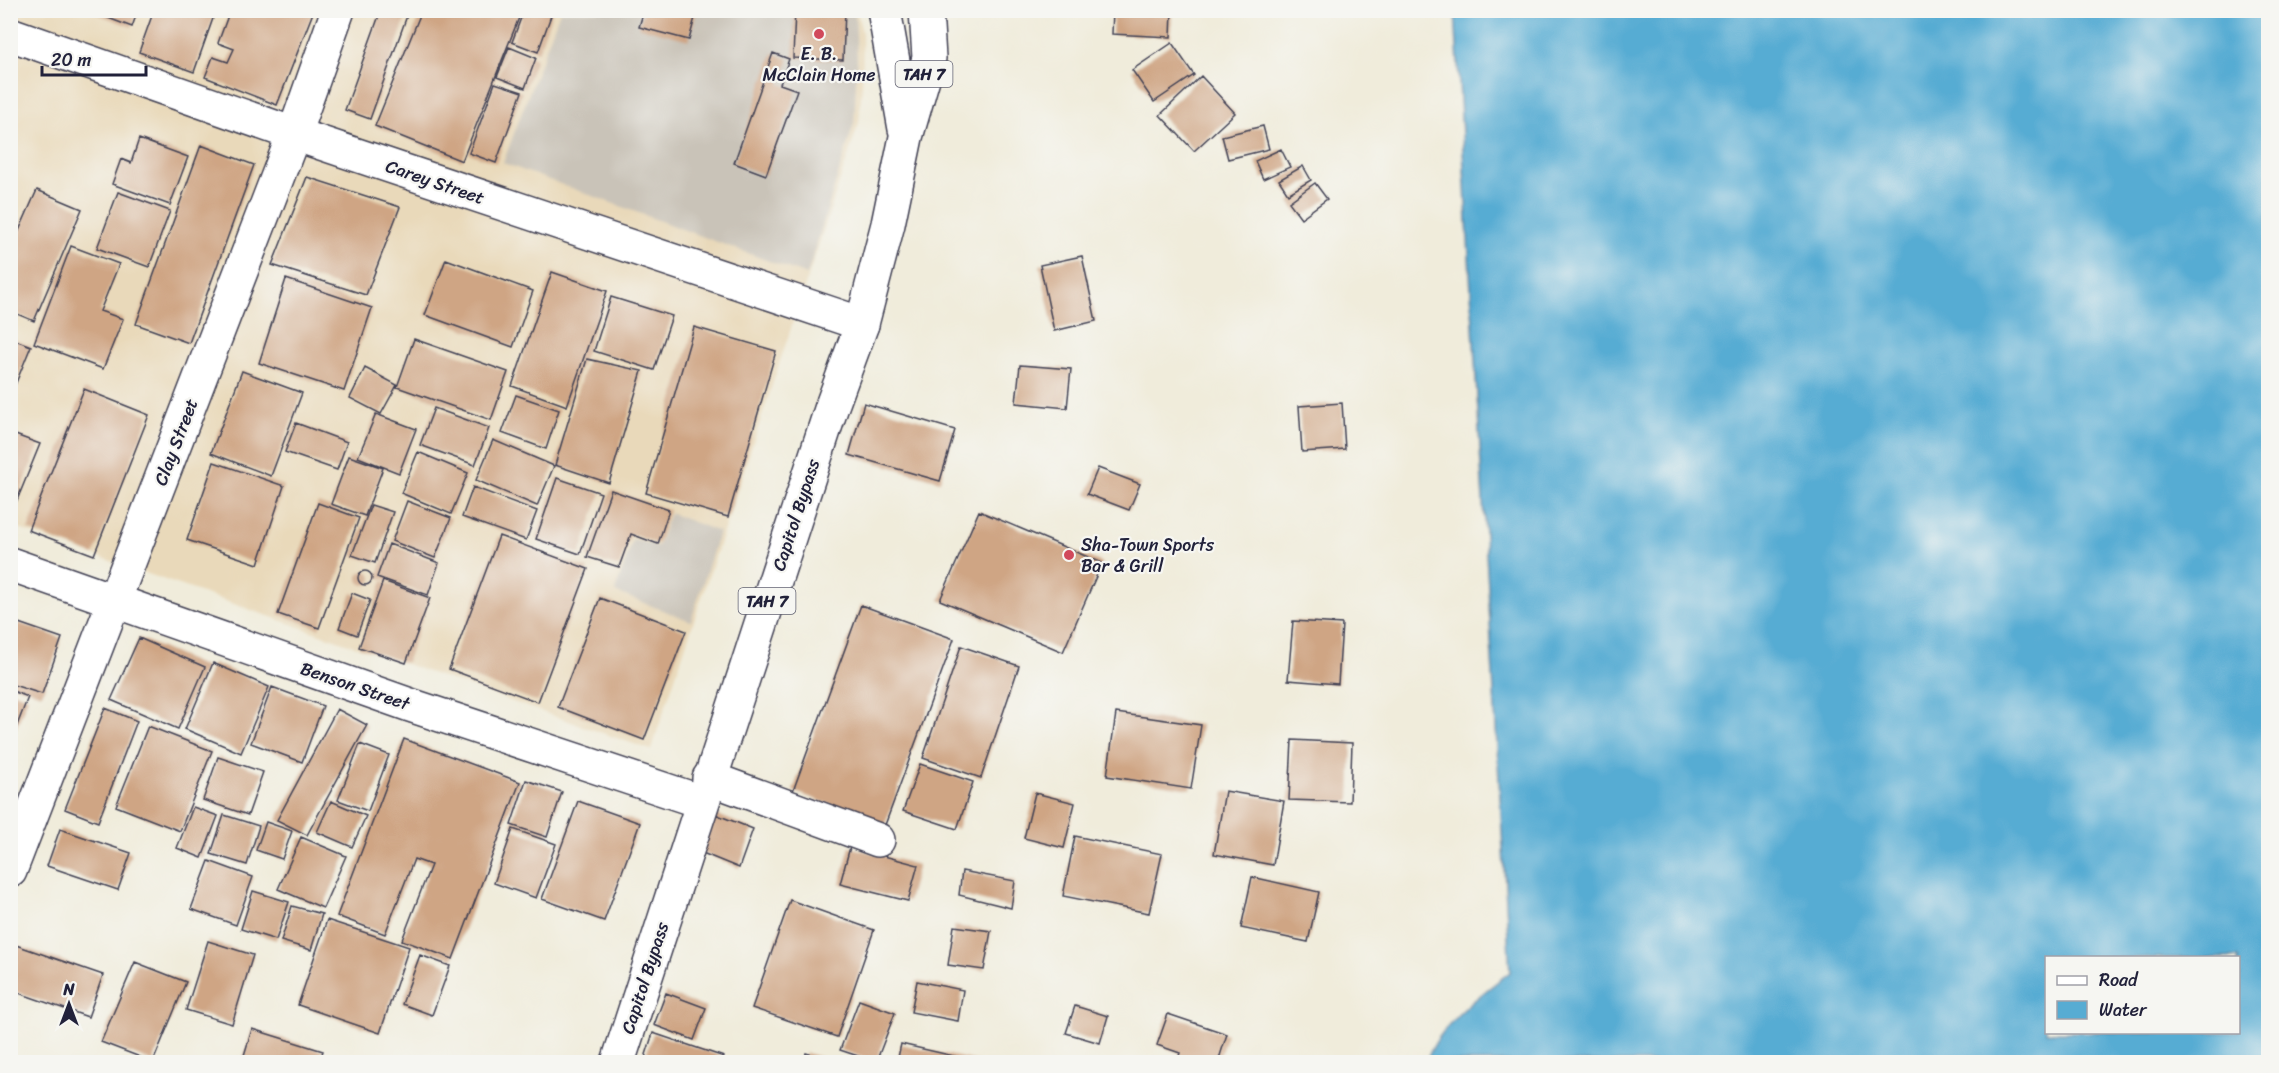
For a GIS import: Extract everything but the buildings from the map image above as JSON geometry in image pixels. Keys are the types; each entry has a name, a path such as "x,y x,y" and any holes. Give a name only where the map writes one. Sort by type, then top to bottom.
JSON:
{"main road":[{"name":"Clay Street","path":"10,871 294,134 338,10"},
{"name":"TAH 7","path":"884,10 906,137"},
{"name":"TAH 7","path":"906,137 929,58 926,10"},
{"name":"Carey Street","path":"10,34 294,134 862,324"},
{"name":"Capitol Bypass","path":"618,1062 832,403 862,324 888,224 906,137"},
{"name":"Benson Street","path":"10,564 399,701 878,840"}],"shaded area":[{"path":"11,11 857,11 862,32 863,72 859,123 651,750 11,526"},
{"path":"560,11 855,11 857,60 854,123 807,275 503,163"},
{"path":"670,513 719,532 691,621 615,592 633,539 658,546"}],"water":[{"path":"1455,11 2268,11 2268,1062 1426,1062 1432,1048 1450,1023 1473,1001 1510,972"}],"place":[{"name":"E. B. McClain Home","path":"819,34"},
{"name":"Sha-Town Sports Bar & Grill","path":"1069,555"}]}
